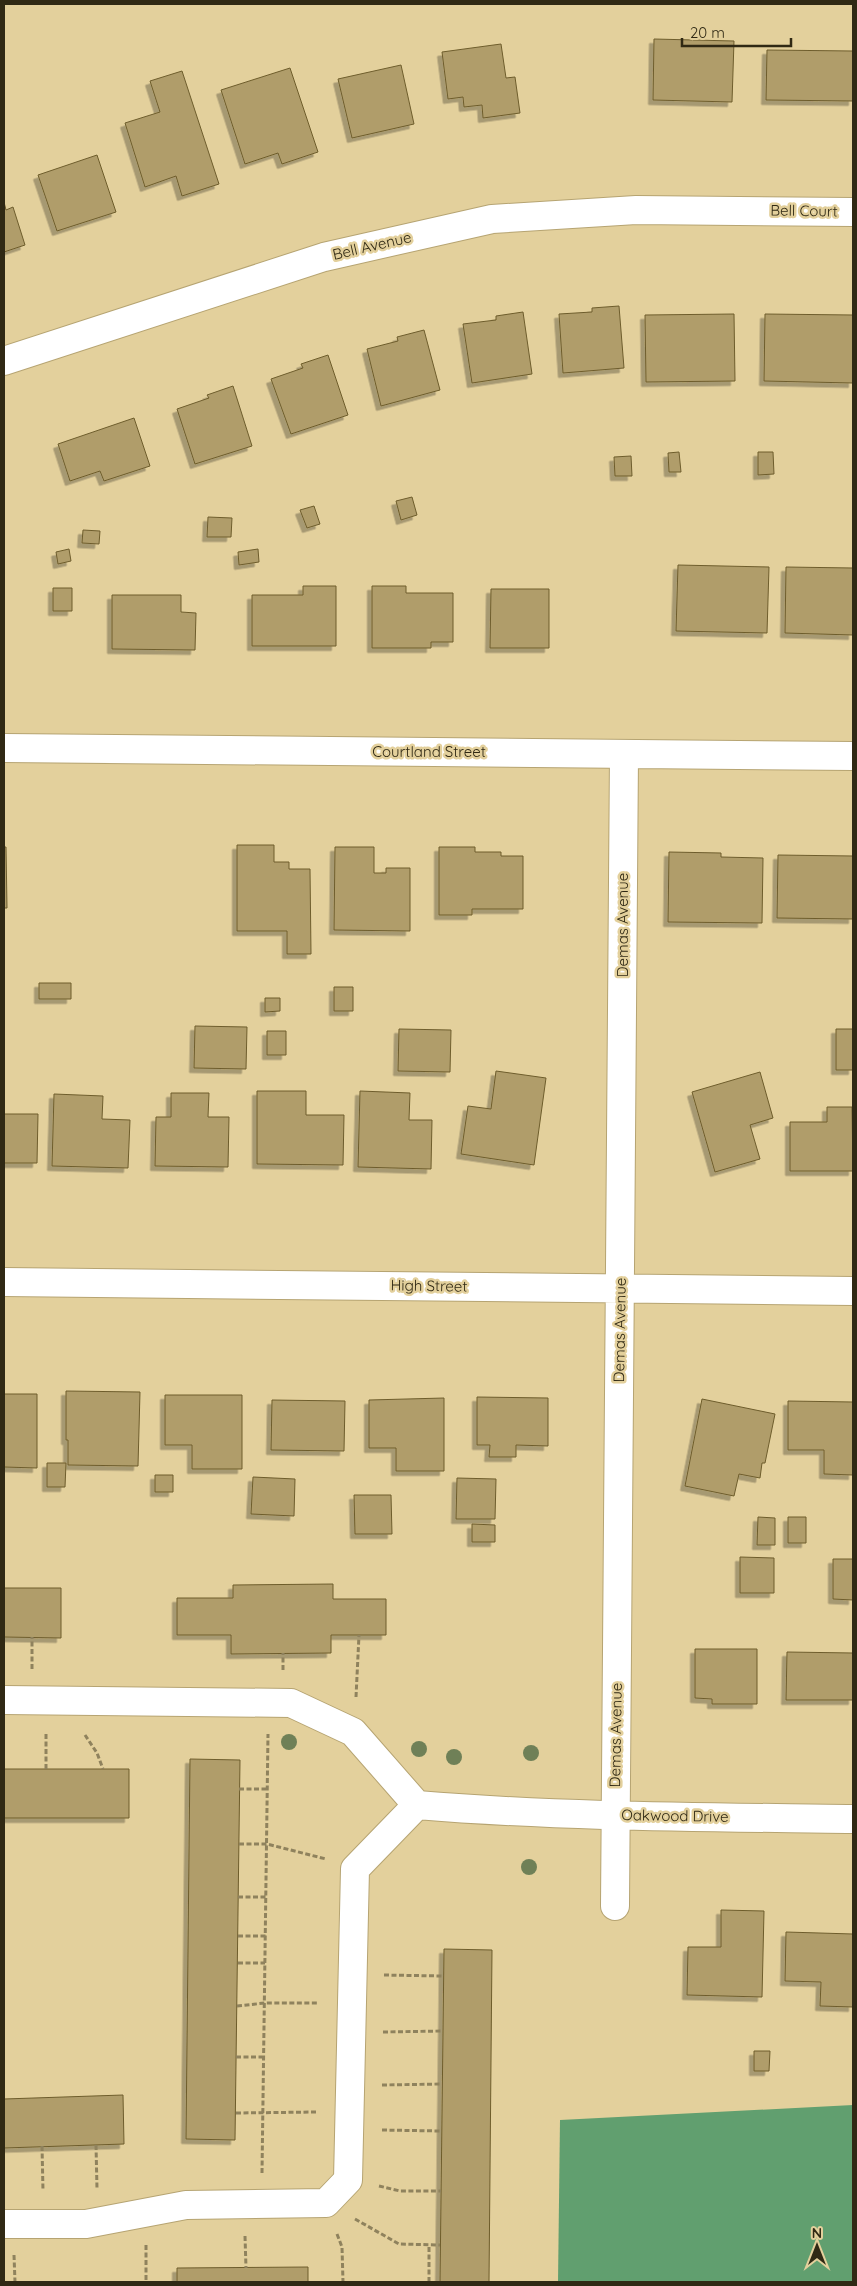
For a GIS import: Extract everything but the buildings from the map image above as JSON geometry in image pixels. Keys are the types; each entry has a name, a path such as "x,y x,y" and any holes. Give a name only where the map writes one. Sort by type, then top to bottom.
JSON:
{"street":[{"name":"Bell Avenue","path":"4,361 324,257 492,218 636,210 755,211"},
{"name":"Bell Court","path":"755,211 853,212"},
{"name":"Courtland Street","path":"4,748 853,756"},
{"name":"Demas Avenue","path":"615,1906 624,754"},
{"name":"High Street","path":"4,1282 853,1291"},
{"path":"4,1700 291,1703 353,1732 417,1805 355,1868 348,2180 326,2203 186,2205 86,2224 4,2224"},
{"name":"Oakwood Drive","path":"417,1805 497,1812 615,1816 853,1818"}],"path":[{"path":"358,1662 359,1635"},
{"path":"32,1637 32,1656"},
{"path":"283,1653 283,1670"},
{"path":"262,2161 268,1724"},
{"path":"83,1732 97,1753 103,1769"},
{"path":"46,1753 46,1769"},
{"path":"239,1789 267,1789"},
{"path":"239,1844 266,1844 306,1853"},
{"path":"238,1897 266,1897"},
{"path":"238,1936 266,1936"},
{"path":"238,1963 265,1963"},
{"path":"403,1976 443,1976"},
{"path":"237,2006 265,2003 305,2003"},
{"path":"402,2032 443,2031"},
{"path":"236,2057 264,2057"},
{"path":"402,2085 442,2084"},
{"path":"236,2113 304,2111"},
{"path":"401,2131 441,2131"},
{"path":"96,2145 97,2173"},
{"path":"42,2146 42,2174"},
{"path":"400,2191 441,2191"},
{"path":"326,2203 399,2244 440,2245"},
{"path":"429,2245 429,2282"},
{"path":"342,2247 342,2282"},
{"path":"245,2248 246,2268"},
{"path":"146,2251 146,2282"},
{"path":"14,2270 15,2282"}],"green space":[{"path":"853,2105 853,2282 558,2282 560,2120"}]}
